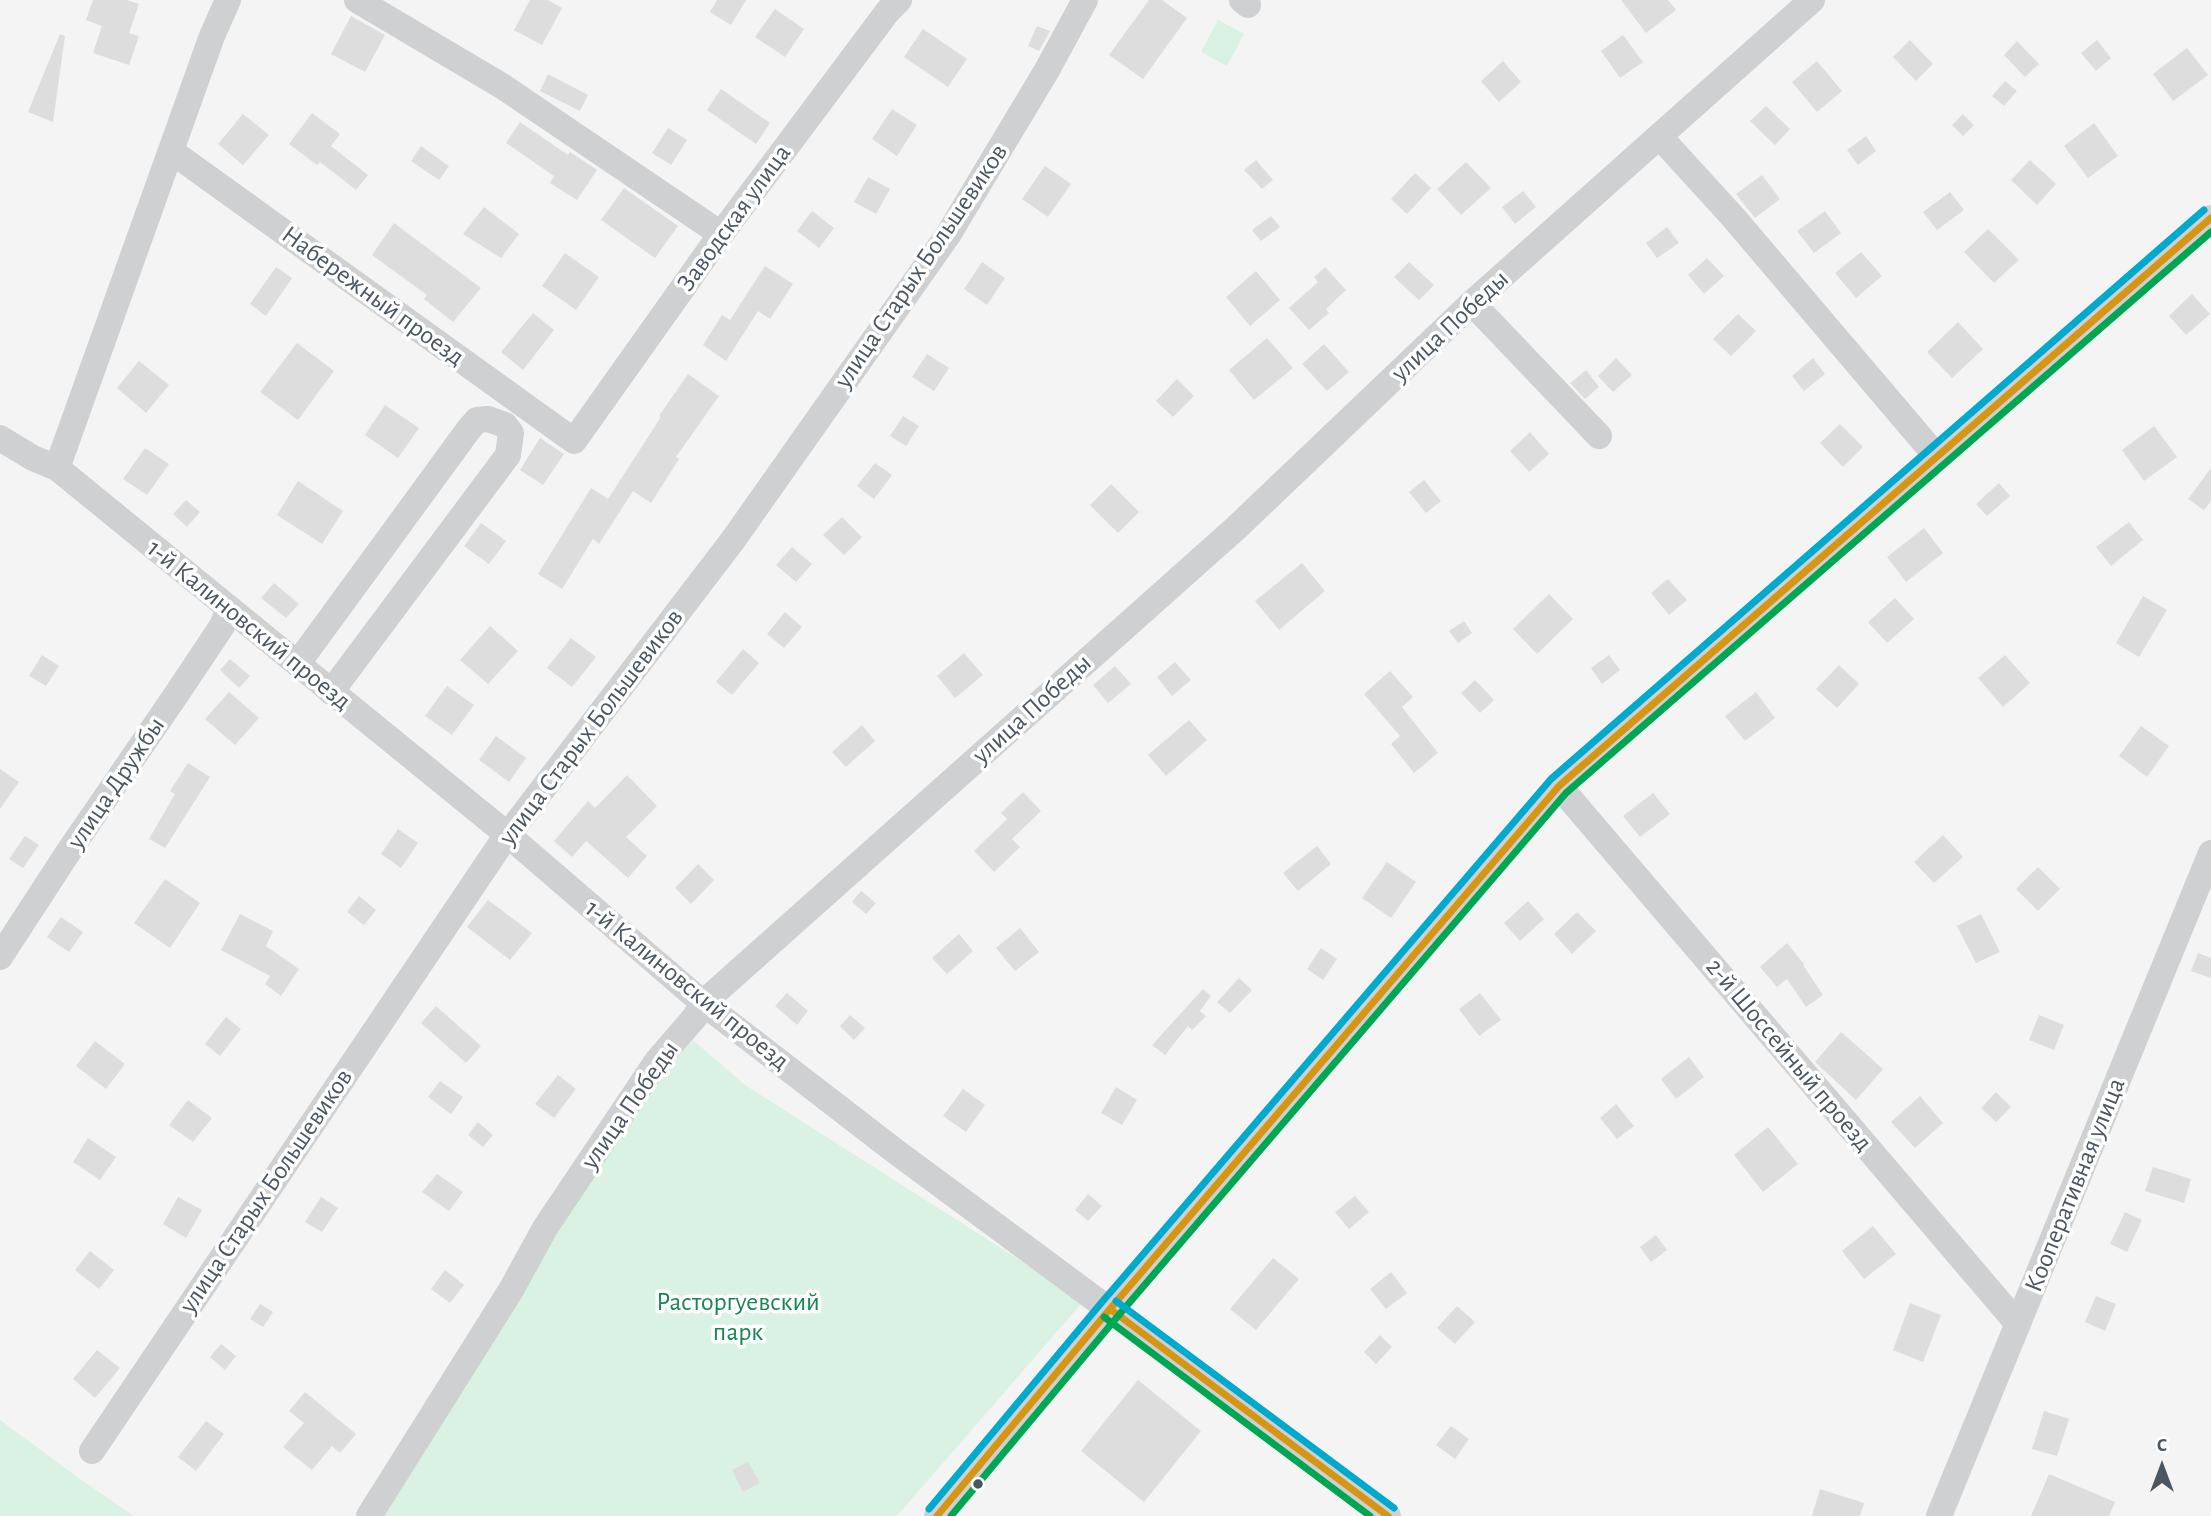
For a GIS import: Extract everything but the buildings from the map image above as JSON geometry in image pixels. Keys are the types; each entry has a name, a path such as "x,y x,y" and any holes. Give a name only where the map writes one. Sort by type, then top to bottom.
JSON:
{"street":[{"path":"57,468 212,36 228,0"},
{"path":"357,0 502,86 721,234"},
{"name":"Заводская улица","path":"574,441 721,234 899,0"},
{"name":"улица Старых Большевиков","path":"92,1451 509,835 733,540 948,236 1047,70 1085,0"},
{"name":"улица Победы","path":"369,1516 511,1290 545,1228 657,1061 695,1017 703,1003 1236,528 1472,303 1812,0"},
{"path":"1660,137 1733,217 1937,457"},
{"name":"Набережный проезд","path":"171,151 574,441"},
{"path":"937,1516 1110,1309 1559,786 2211,218"},
{"path":"1472,303 1599,436"},
{"path":"298,663 469,429 477,420 495,420 505,425 511,433 508,454 331,691"},
{"name":"1-й Калиновский проезд","path":"2,446 57,468 509,835 703,1003 895,1151 1388,1516"},
{"path":"433,478 471,505"},
{"name":"улица Дружбы","path":"0,957 222,626 229,609"},
{"name":"2-й Шоссейный проезд","path":"1559,786 2018,1324"},
{"name":"Кооперативная улица","path":"1939,1516 2211,853"}],"green space":[{"path":"1218,20 1244,34 1227,66 1201,52"},
{"name":"Расторгуевский парк","path":"693,1040 745,1085 1073,1294 1081,1304 897,1516 377,1516 638,1101"},
{"path":"0,1420 80,1479 134,1516 0,1516"}],"transit line":[{"path":"929,1509 1102,1302 1551,779 2204,210"},
{"path":"937,1516 1110,1309 1559,786 2211,218"},
{"path":"951,1516 1118,1316 1566,793 2211,232"},
{"path":"1116,1301 1394,1508"},
{"path":"1110,1309 1388,1516"},
{"path":"1104,1317 1370,1516"}]}
